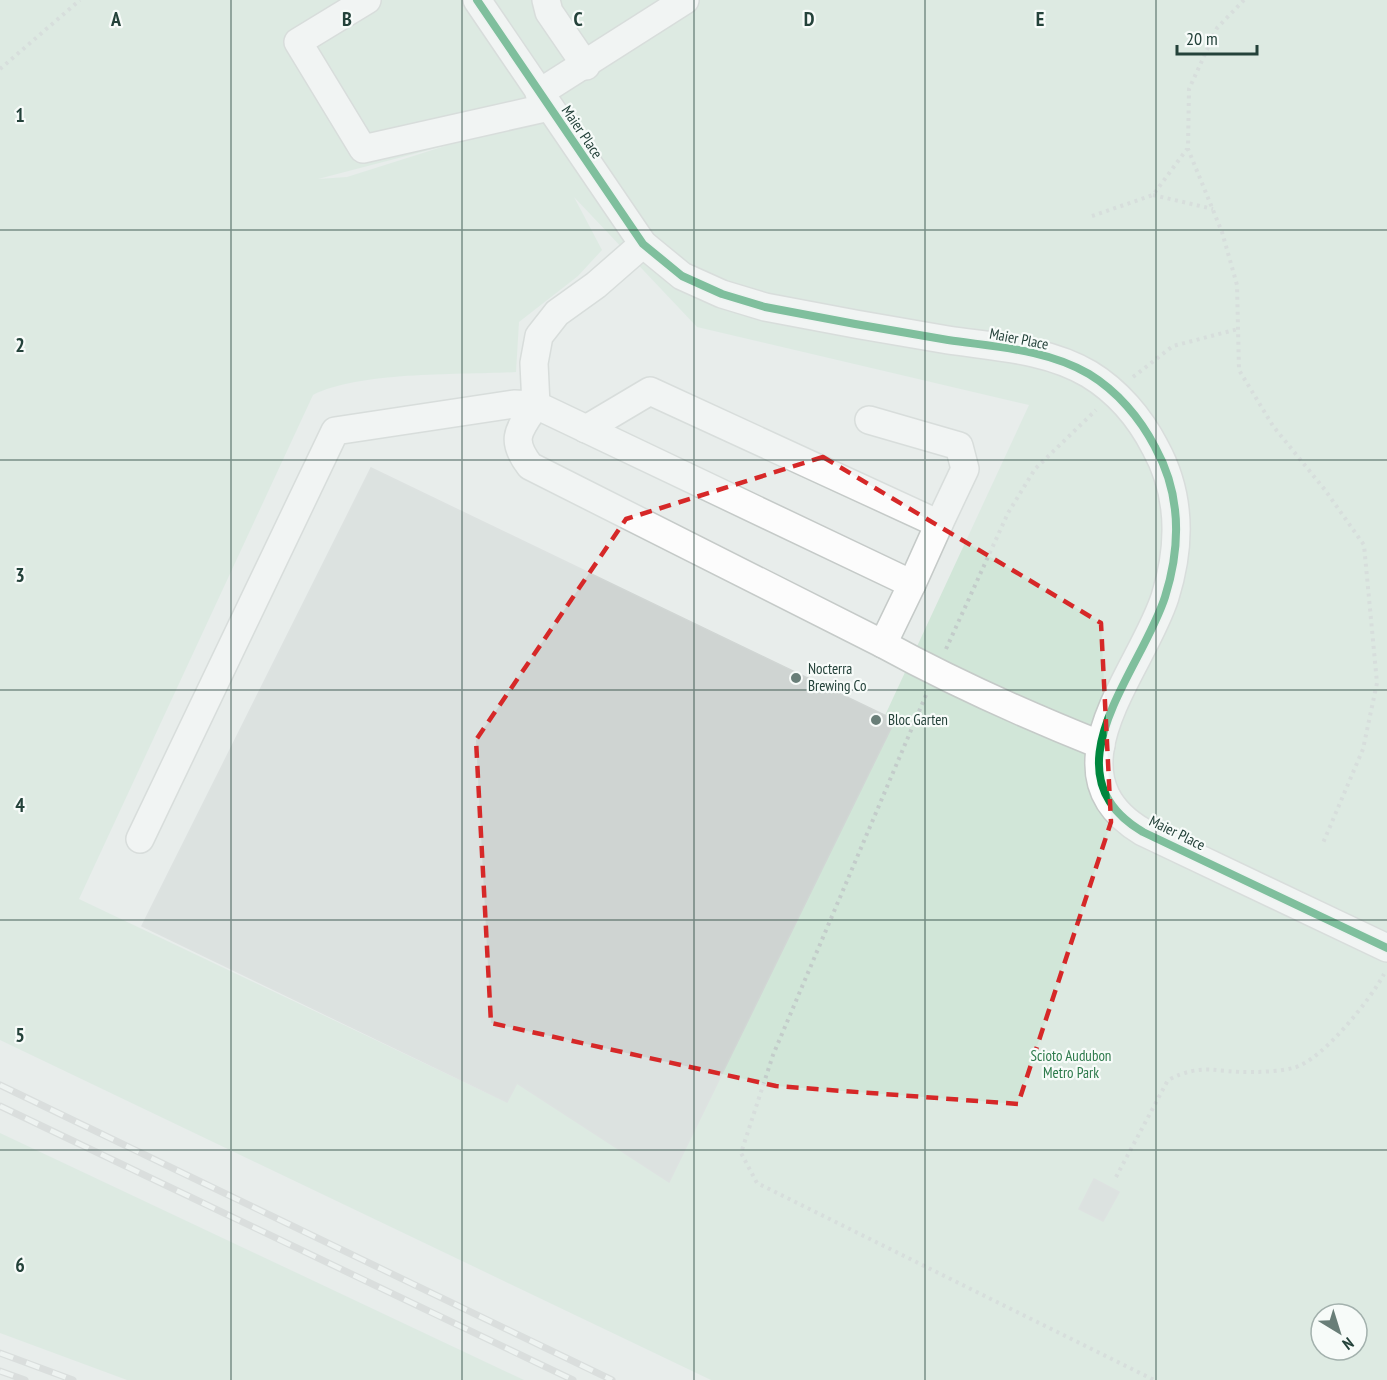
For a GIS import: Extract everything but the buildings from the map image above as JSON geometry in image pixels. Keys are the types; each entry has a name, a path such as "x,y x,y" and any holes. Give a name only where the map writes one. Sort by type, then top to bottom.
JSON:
{"street":[{"path":"367,0 298,42 363,149 544,100 586,66 685,0"},
{"name":"Maier Place","path":"477,0 643,244 682,276 722,294 765,307 1033,353 1089,374 1128,406 1145,428 1169,477 1177,520 1175,544 1164,598 1112,712 1101,745 1097,763 1100,786 1109,804 1122,820 1387,948"},
{"path":"546,0 549,12 586,66"},
{"path":"643,244 596,285 557,313 539,336 534,363 536,405 517,434 518,452 530,466 935,672 1021,712 1101,745"},
{"path":"586,429 650,391 939,524"},
{"path":"141,839 335,431 514,404 536,405 912,584"},
{"path":"869,420 959,446 965,469 883,644"}],"path":[{"path":"0,69 80,0"},
{"path":"1244,0 1217,28 1189,89 1188,149 1213,209 1237,285 1239,370 1273,426 1325,490 1364,545 1377,684 1363,749 1323,843"},
{"path":"1153,195 1188,149"},
{"path":"1092,216 1153,195 1213,209"},
{"path":"1126,383 1173,346 1238,329"},
{"path":"1102,404 1035,469 1008,513 935,672 773,1055 741,1153 757,1183 1154,1380"},
{"path":"1116,1177 1168,1080 1184,1072 1202,1068 1251,1072 1294,1068 1315,1058 1372,996 1387,968"}],"highlighted area":[{"path":"823,457 1101,623 1111,822 1018,1104 776,1086 491,1023 476,740 626,519"}],"green space":[{"name":"Scioto Audubon Metro Park","path":"0,0 1387,0 1387,1380 711,1380 0,1040","holes":["448,145 347,177 318,179","574,197 697,327 1029,405 669,1181 517,1083 506,1102 79,899 313,395 333,387 384,378 516,372 519,322 578,276 602,250"]},
{"path":"0,1133 524,1380 127,1380 0,1333"}],"railway":[{"path":"0,1085 612,1380"},
{"path":"0,1106 573,1380"},
{"path":"0,1353 73,1380"},
{"path":"0,1371 25,1380"}],"cycle path":[{"path":"477,0 643,244 682,276 722,294 765,307 948,340 1002,347 1056,359 1089,374 1109,388 1127,406 1142,426 1164,465 1174,502 1176,540 1165,597 1108,720 1100,751 1101,781 1114,808 1143,832 1387,948"}],"place":[{"name":"Nocterra Brewing Co","path":"796,678"},
{"name":"Bloc Garten","path":"876,720"}]}
